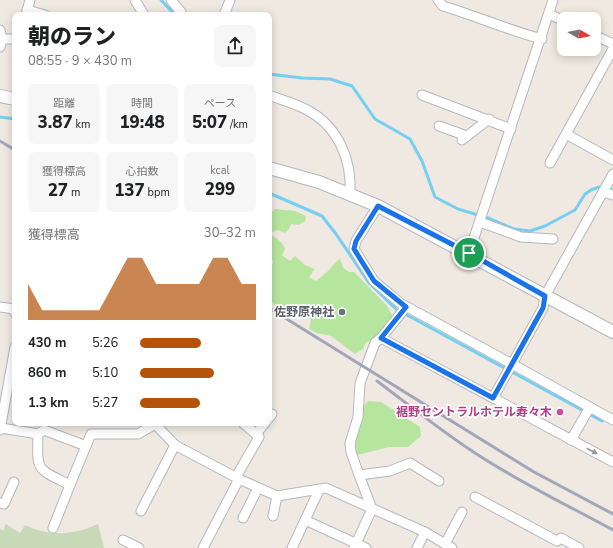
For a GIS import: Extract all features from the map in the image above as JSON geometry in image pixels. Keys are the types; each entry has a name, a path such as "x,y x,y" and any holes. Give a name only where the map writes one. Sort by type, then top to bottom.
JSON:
{"street":[{"path":"26,12 30,0"},
{"path":"135,0 142,12"},
{"path":"171,0 181,12"},
{"path":"225,12 230,0"},
{"path":"438,0 439,5 506,27 515,32 542,39"},
{"path":"469,253 554,0"},
{"path":"549,14 557,18"},
{"path":"0,30 1,43 12,40"},
{"path":"601,38 613,44"},
{"path":"550,163 613,49"},
{"path":"422,95 489,119 511,129"},
{"path":"0,96 12,98"},
{"path":"272,96 307,109 320,118 332,130 344,152 351,176 350,193"},
{"path":"439,126 465,138 489,119"},
{"path":"566,134 613,160"},
{"path":"272,169 319,182 350,193 378,206 469,253 613,332"},
{"path":"493,398 543,308 545,296 613,174"},
{"path":"605,188 613,195"},
{"path":"378,206 356,241 354,249 374,281 403,311 587,411 613,420"},
{"path":"480,222 522,238 553,239"},
{"path":"0,307 12,309"},
{"path":"355,546 372,509 351,452 350,443 358,417 360,383 375,343 381,338 403,311"},
{"path":"381,338 613,462"},
{"path":"12,363 0,429 44,429 86,446"},
{"path":"571,440 587,411"},
{"path":"53,528 90,434 138,434 152,426"},
{"path":"157,426 175,445 238,478 277,496 326,488 425,532 448,546 462,512"},
{"path":"203,548 259,437 246,426"},
{"path":"256,434 263,426"},
{"path":"44,429 37,461 43,471 70,485"},
{"path":"142,511 175,445"},
{"path":"359,475 390,471 410,463 439,481"},
{"path":"0,502 4,504 14,482"},
{"path":"243,518 258,488"},
{"path":"292,548 319,490"},
{"path":"273,516 277,496"},
{"path":"475,497 555,544 561,538 579,548"},
{"path":"305,520 355,546 366,548"},
{"path":"417,548 425,532"},
{"path":"123,540 139,548"}],"green space":[{"path":"275,209 295,211 306,216 305,221 299,225 291,224 285,233 278,230 272,232 272,212"},
{"path":"272,235 282,243 285,249 282,255 290,261 295,256 305,265 315,269 309,277 316,281 340,258 343,268 349,272 354,272 387,306 392,315 379,335 366,342 363,349 355,354 331,336 317,333 309,329 311,320 304,313 292,315 284,313 272,303"},
{"path":"368,401 381,402 420,427 421,436 408,447 389,447 357,455 357,426 361,412"},
{"path":"6,524 20,533 25,525 34,529 53,533 62,533 89,528 98,524 104,548 0,548 0,529 3,531"}],"waterway":[{"path":"161,0 172,12"},
{"path":"272,74 302,78 330,79 352,86 375,119 410,139 422,161 435,197 458,209 488,218 514,229 530,231 545,226 575,210 585,194 591,190 599,187 613,190"},
{"path":"0,117 12,119"},
{"path":"272,194 322,216 369,283 396,309 602,421"}],"railway":[{"path":"0,141 12,148"},
{"path":"272,310 534,472 613,514"},
{"path":"377,381 425,418 492,464 526,484 613,530"}],"place":[{"name":"佐野原神社","path":"342,312"},
{"name":"裾野セントラルホテル寿々木","path":"560,412"}],"route":[{"path":"378,206 469,253 545,296 543,308 493,398 381,338 406,307 374,281 354,249 356,241 378,206"}]}
